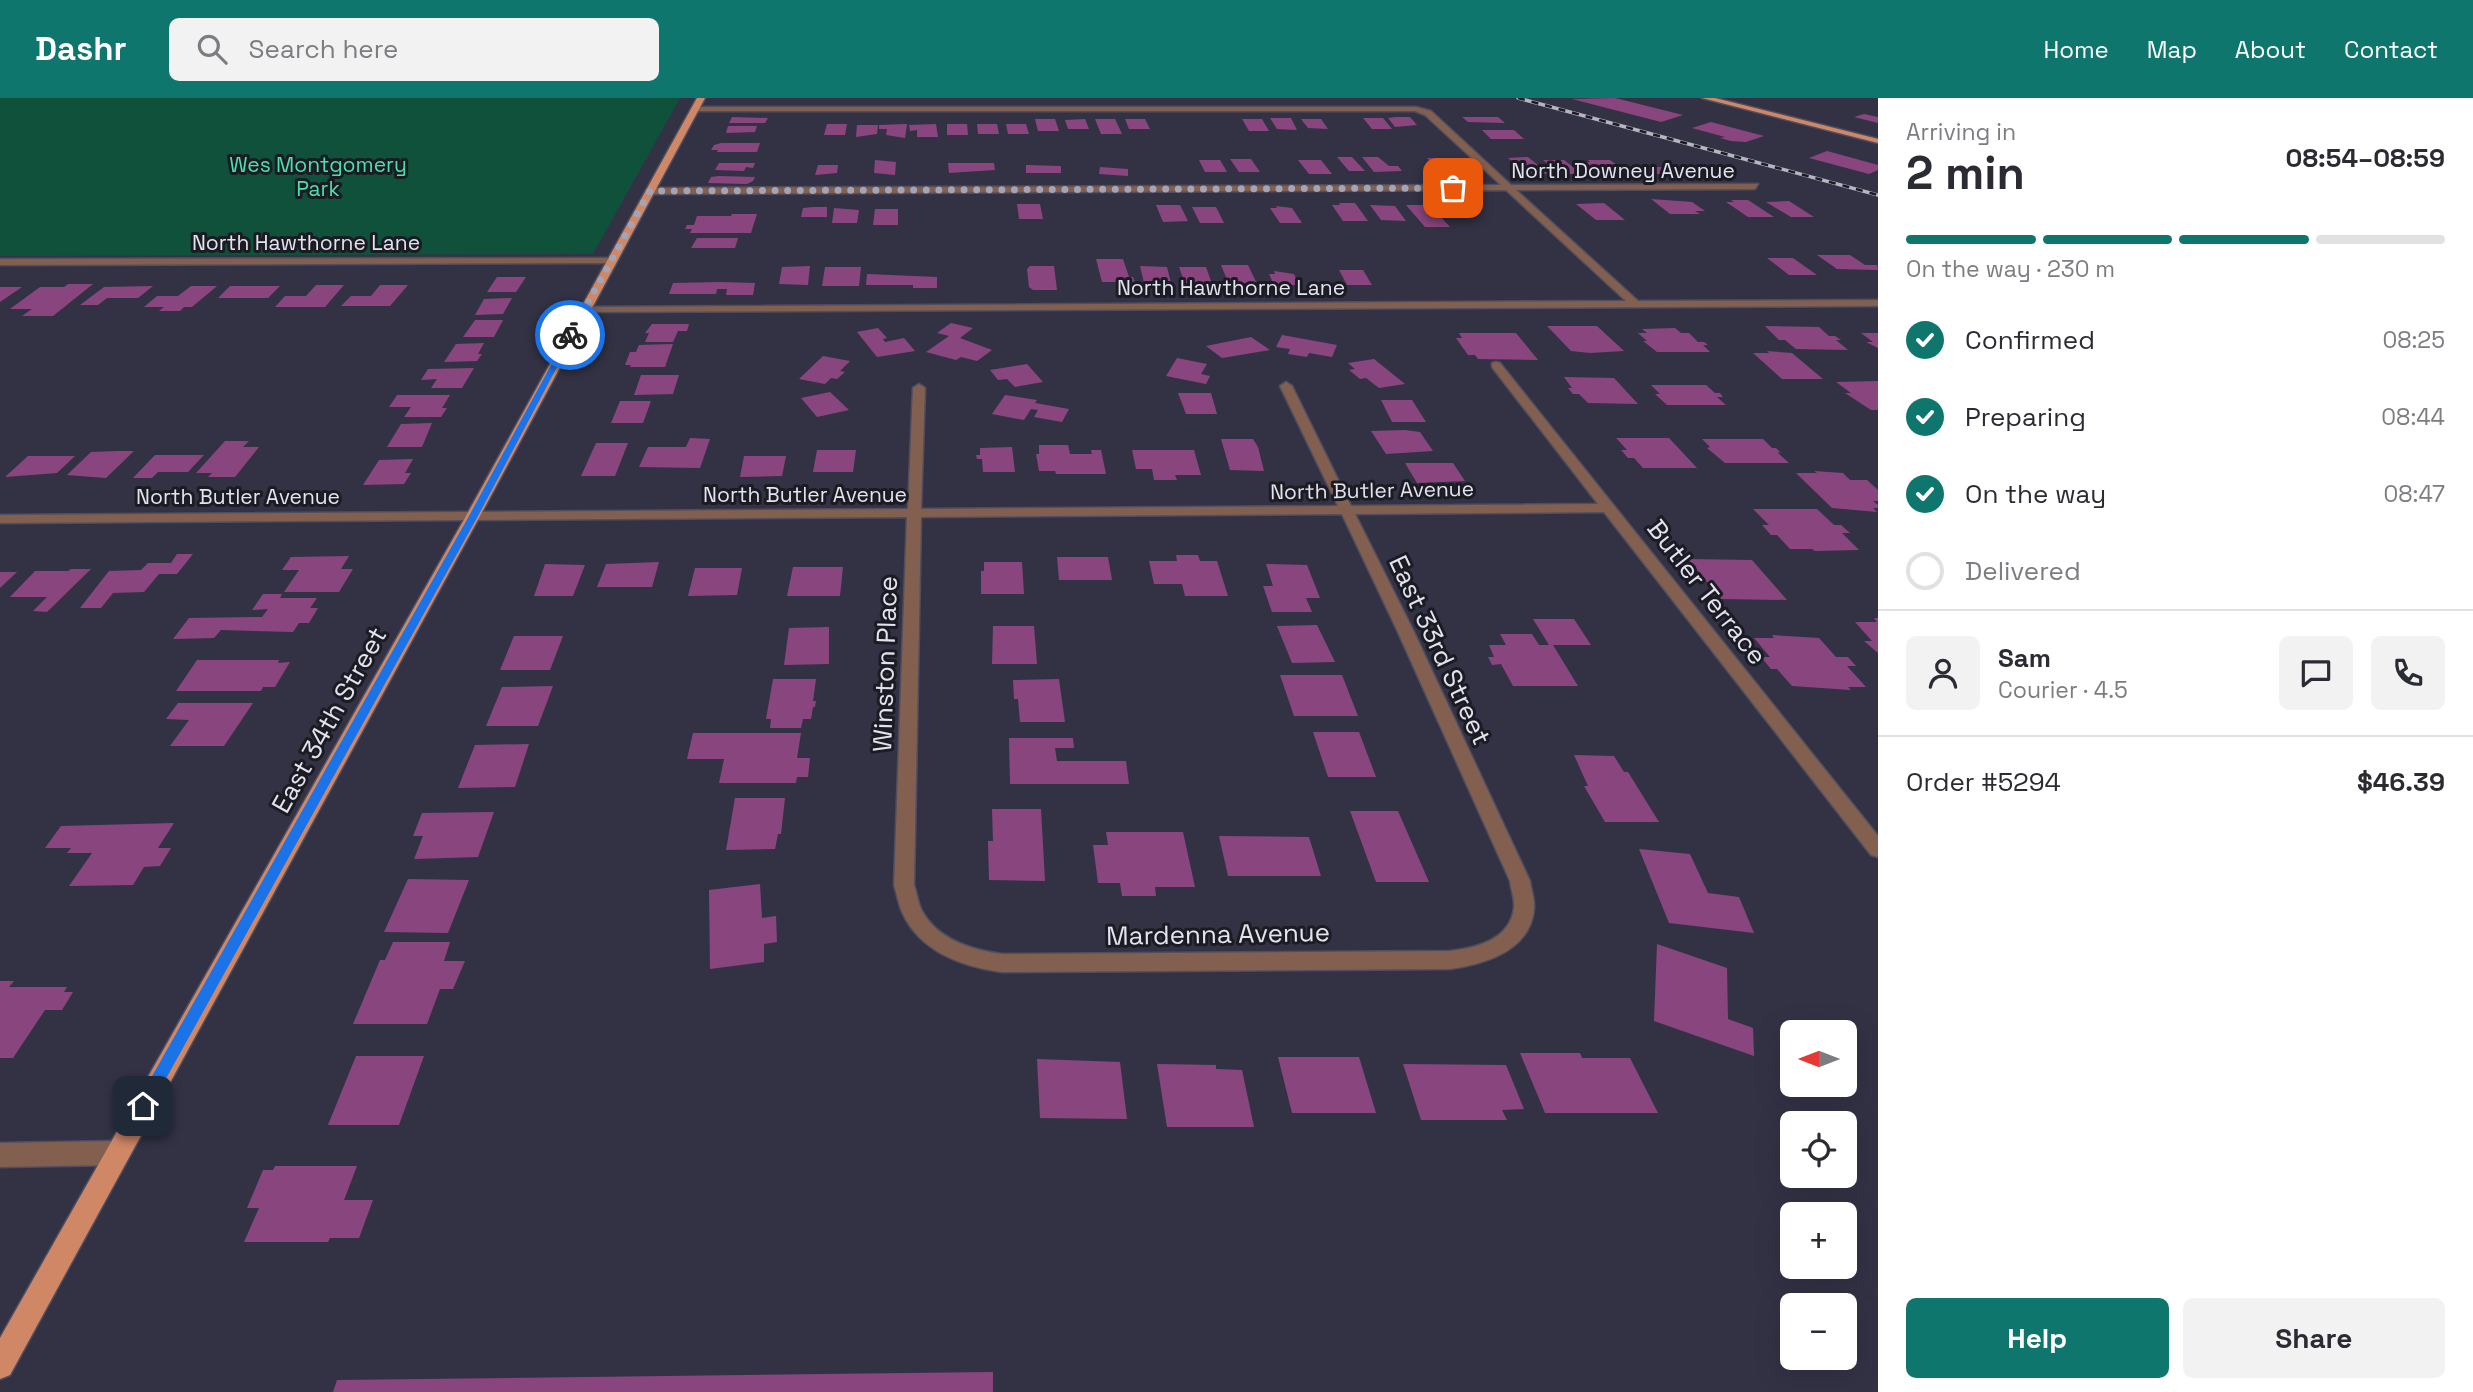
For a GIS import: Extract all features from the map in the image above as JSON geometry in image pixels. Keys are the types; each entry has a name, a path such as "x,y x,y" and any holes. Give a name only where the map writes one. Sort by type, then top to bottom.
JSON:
{"main road":[{"path":"1706,98 1878,141"},
{"name":"East 34th Street","path":"0,1365 473,516 698,104"}],"street":[{"path":"698,104 1416,108 1427,113 1635,304"},
{"name":"North Downey Avenue","path":"650,191 1755,186"},
{"name":"North Hawthorne Lane","path":"0,262 613,260"},
{"name":"North Hawthorne Lane","path":"584,310 1878,303"},
{"name":"Butler Terrace","path":"1496,365 1871,832 1878,850"},
{"name":"East 33rd Street","path":"1286,386 1348,511 1520,881 1524,894 1523,914 1519,927 1511,937"},
{"name":"Winston Place","path":"919,388 904,885 909,907 929,933"},
{"name":"North Butler Avenue","path":"0,519 915,515 1610,508"},
{"name":"Mardenna Avenue","path":"929,933 948,948 965,955 1002,963 1450,960 1478,956 1511,937"},
{"path":"0,1155 117,1153"}],"green space":[{"name":"Wes Montgomery Park","path":"0,98 680,98 593,254 0,256"}],"building":[{"path":"1615,98 1683,115 1661,122 1572,99"},
{"path":"1864,114 1878,117 1878,123 1854,117"},
{"path":"732,117 768,118 765,123 729,123"},
{"path":"1410,117 1417,125 1395,127 1388,118"},
{"path":"1462,117 1498,117 1505,123 1468,122"},
{"path":"1270,118 1291,118 1297,130 1277,129"},
{"path":"1363,118 1383,118 1392,129 1372,129"},
{"path":"1035,119 1055,119 1059,131 1038,131"},
{"path":"1085,119 1089,129 1068,129 1065,120"},
{"path":"1095,119 1115,119 1122,134 1101,134"},
{"path":"1125,119 1145,119 1150,129 1129,129"},
{"path":"1242,119 1262,119 1269,131 1249,131"},
{"path":"1301,119 1321,119 1328,129 1308,128"},
{"path":"1711,122 1764,136 1746,142 1731,141 1692,128"},
{"path":"827,124 847,124 845,135 824,135"},
{"path":"907,124 905,138 886,135 887,129 879,129 879,125"},
{"path":"936,124 938,137 917,137 917,130 910,131 909,125"},
{"path":"947,124 967,124 968,135 947,135"},
{"path":"977,124 997,124 999,134 978,134"},
{"path":"1006,124 1026,124 1029,134 1008,134"},
{"path":"857,125 878,125 877,134 856,137"},
{"path":"728,126 757,126 755,132 726,133"},
{"path":"1482,130 1514,130 1524,139 1491,139"},
{"path":"760,143 757,152 711,150 714,145"},
{"path":"1827,151 1878,165 1878,170 1869,174 1809,158"},
{"path":"1337,157 1352,157 1365,171 1349,171"},
{"path":"1362,157 1378,157 1389,166 1398,166 1402,171 1374,172"},
{"path":"1528,157 1549,174 1527,174 1508,158"},
{"path":"1427,158 1450,158 1466,174 1442,174"},
{"path":"1230,159 1251,159 1260,172 1239,172"},
{"path":"875,160 896,162 895,175 874,173"},
{"path":"1199,160 1220,160 1227,172 1205,172"},
{"path":"1298,160 1321,160 1332,174 1309,174"},
{"path":"1543,160 1564,160 1582,174 1560,174"},
{"path":"1588,160 1610,160 1628,173 1606,173 1600,169 1589,169 1581,162 1590,162"},
{"path":"719,163 755,163 753,168 746,167 744,171 715,170"},
{"path":"948,163 994,163 995,170 949,173"},
{"path":"818,165 838,165 837,173 815,175"},
{"path":"1026,165 1061,166 1061,173 1026,173"},
{"path":"1100,167 1128,169 1128,176 1099,174"},
{"path":"1631,167 1672,167 1683,174 1641,174"},
{"path":"711,177 755,177 747,184 708,183"},
{"path":"1651,199 1692,202 1705,211 1695,211 1700,214 1670,214"},
{"path":"1731,200 1748,200 1774,217 1748,217 1726,202 1734,202"},
{"path":"1789,201 1814,217 1791,217 1766,202"},
{"path":"1438,202 1462,202 1474,215 1450,215"},
{"path":"1339,203 1355,203 1368,221 1343,221 1332,205 1340,205"},
{"path":"1604,203 1625,220 1596,220 1576,204"},
{"path":"1017,204 1040,204 1043,219 1019,219"},
{"path":"1156,205 1180,205 1188,221 1163,222"},
{"path":"1370,205 1395,206 1406,221 1381,220"},
{"path":"1406,205 1430,205 1450,227 1425,227"},
{"path":"1276,206 1292,208 1302,223 1280,223 1270,208 1277,208"},
{"path":"827,207 827,217 801,217 803,208"},
{"path":"1192,207 1216,207 1224,223 1200,223"},
{"path":"834,208 859,210 857,223 832,223"},
{"path":"875,209 898,209 898,225 873,225"},
{"path":"757,214 751,233 690,233 692,229 685,229 687,225 694,225 697,216"},
{"path":"697,238 738,238 735,248 691,248"},
{"path":"1817,255 1850,255 1865,265 1877,265 1878,270 1837,269"},
{"path":"1767,258 1793,258 1817,275 1789,275"},
{"path":"1096,259 1123,259 1129,277 1133,277 1137,287 1118,287 1116,282 1102,282"},
{"path":"1221,265 1248,265 1257,284 1228,282"},
{"path":"810,266 808,285 779,284 782,267"},
{"path":"1030,266 1054,266 1057,290 1033,290 1029,287 1027,269"},
{"path":"1140,266 1167,267 1171,283 1144,283"},
{"path":"825,267 861,267 859,286 822,286"},
{"path":"1179,267 1206,267 1212,284 1185,284"},
{"path":"1339,270 1363,270 1372,285 1347,285"},
{"path":"1274,271 1294,274 1299,285 1274,285 1269,274 1275,274"},
{"path":"867,274 937,277 937,288 866,285"},
{"path":"497,277 526,277 516,292 487,292"},
{"path":"673,283 755,283 753,295 726,295 727,289 717,289 716,294 669,294"},
{"path":"68,284 93,284 53,316 22,316 32,309 10,309 40,287 64,287"},
{"path":"316,285 344,285 325,307 275,307 285,296 306,296"},
{"path":"380,285 408,285 390,306 341,306 351,296 371,296"},
{"path":"153,286 138,298 107,298 98,305 80,305 104,287"},
{"path":"191,286 217,286 192,307 184,307 180,311 159,311 164,307 144,307 157,296 178,296"},
{"path":"230,286 280,286 268,298 218,298"},
{"path":"0,287 22,287 0,302"},
{"path":"512,298 503,314 475,315 484,299"},
{"path":"475,320 503,320 494,337 463,337"},
{"path":"951,323 973,328 960,338 992,350 977,361 961,357 956,360 926,352 949,336 937,333"},
{"path":"652,324 689,324 687,331 678,331 673,342 645,342 649,333 645,333"},
{"path":"1547,326 1597,326 1624,351 1571,351"},
{"path":"1765,326 1819,327 1829,336 1841,340 1836,340 1848,350 1796,349 1785,340 1779,340"},
{"path":"878,328 887,338 883,339 885,342 904,338 915,351 877,357 857,332"},
{"path":"1675,328 1681,333 1689,333 1698,342 1704,342 1708,345 1703,345 1710,352 1657,352 1643,341 1647,341 1638,333 1647,333 1642,329"},
{"path":"1459,333 1516,333 1538,360 1478,359 1475,355 1468,355 1456,338 1462,338"},
{"path":"1861,333 1878,333 1878,348 1866,342 1873,342"},
{"path":"1282,335 1337,345 1332,357 1309,353 1307,357 1288,354 1290,349 1276,347"},
{"path":"1251,337 1270,350 1222,358 1206,346"},
{"path":"484,343 478,354 482,354 477,361 444,362 456,344"},
{"path":"673,344 665,367 625,365 630,352 636,352 639,345"},
{"path":"1767,351 1792,353 1823,379 1782,379 1753,353 1769,353"},
{"path":"823,356 850,361 840,371 845,372 825,384 799,379"},
{"path":"1177,358 1207,364 1201,374 1210,376 1206,384 1166,376"},
{"path":"1374,359 1405,384 1379,388 1349,370 1355,369 1348,363"},
{"path":"1027,364 1043,382 1015,387 1007,379 998,380 990,370"},
{"path":"474,368 462,388 431,388 437,379 421,380 428,369"},
{"path":"641,375 679,375 673,394 634,395"},
{"path":"1564,377 1614,378 1638,404 1588,403 1579,394 1573,394"},
{"path":"1878,381 1878,410 1871,410 1845,393 1851,393 1836,382"},
{"path":"1651,385 1706,385 1715,393 1720,393 1723,397 1717,397 1726,405 1667,405 1655,394 1660,394"},
{"path":"830,392 849,410 817,417 801,398"},
{"path":"1178,393 1211,393 1217,414 1186,414"},
{"path":"397,395 450,395 442,408 447,408 441,417 404,417 411,407 389,407"},
{"path":"1005,395 1069,409 1062,422 1034,417 1038,410 1031,409 1024,420 992,414"},
{"path":"1381,400 1412,400 1426,422 1392,422"},
{"path":"620,401 651,401 643,423 611,423"},
{"path":"432,423 422,447 387,447 401,424"},
{"path":"1371,431 1420,432 1433,451 1386,454"},
{"path":"690,438 710,439 700,468 639,467 648,447 686,447"},
{"path":"1616,438 1669,438 1697,468 1643,468 1634,458 1628,458 1621,450 1627,450"},
{"path":"1221,439 1253,439 1258,447 1264,471 1230,470"},
{"path":"1702,439 1763,439 1772,448 1776,448 1789,463 1725,463 1707,448 1710,447"},
{"path":"225,441 249,441 243,447 259,447 235,477 208,477 212,473 196,473"},
{"path":"596,443 628,443 615,476 581,476"},
{"path":"1039,445 1068,445 1070,454 1092,454 1091,450 1101,450 1106,474 1056,474 1055,471 1039,471 1036,454 1039,454"},
{"path":"1012,447 1015,472 983,472 982,459 977,459 976,455 980,455 980,448"},
{"path":"817,450 856,450 853,472 813,472"},
{"path":"1132,450 1194,450 1201,475 1175,475 1177,480 1154,480 1152,469 1136,469"},
{"path":"134,451 106,478 67,475 91,452"},
{"path":"155,455 204,455 188,472 158,472 152,478 133,478"},
{"path":"28,456 75,456 57,473 5,477"},
{"path":"744,456 786,456 782,476 740,477"},
{"path":"413,459 405,473 411,473 404,484 363,485 379,460"},
{"path":"1405,463 1453,463 1465,481 1417,483"},
{"path":"1814,471 1843,473 1850,480 1867,480 1878,490 1878,501 1873,501 1878,505 1878,508 1873,508 1877,512 1832,508 1796,473 1817,473"},
{"path":"1753,509 1817,509 1834,525 1841,525 1850,533 1842,533 1859,550 1790,549 1777,535 1771,535 1762,525 1769,525"},
{"path":"177,554 193,554 177,574 159,574 144,592 113,593 101,608 80,608 109,571 141,570 148,563 171,563"},
{"path":"1176,555 1198,555 1200,561 1217,561 1228,596 1185,596 1182,584 1154,584 1149,561 1177,561"},
{"path":"349,556 341,569 353,569 339,592 284,592 299,570 282,570 291,557"},
{"path":"1057,557 1108,557 1112,580 1059,580"},
{"path":"1688,559 1752,560 1787,600 1721,599"},
{"path":"659,562 652,587 597,587 606,564"},
{"path":"984,562 1022,562 1024,594 981,594 981,571 984,571"},
{"path":"545,564 585,565 573,596 534,596"},
{"path":"1266,564 1307,565 1320,598 1306,598 1312,612 1272,612 1263,586 1273,586"},
{"path":"793,567 843,567 840,596 787,596"},
{"path":"695,568 742,568 737,595 688,596"},
{"path":"91,569 47,612 33,611 47,597 10,597 35,571"},
{"path":"0,572 17,572 0,588"},
{"path":"263,594 282,594 280,598 317,598 310,608 318,608 309,623 299,623 293,632 221,630 214,638 173,639 189,618 262,617 268,609 252,610"},
{"path":"1874,618 1878,618 1878,653 1864,641 1872,641 1855,622 1877,622"},
{"path":"1533,619 1574,619 1591,645 1553,645 1578,686 1513,686 1501,664 1492,665 1488,657 1494,657 1489,645 1506,645 1500,634 1532,634 1539,645 1549,645"},
{"path":"1317,625 1335,662 1292,663 1277,626"},
{"path":"993,626 1034,626 1037,664 992,664"},
{"path":"829,627 829,664 784,665 789,628"},
{"path":"1772,635 1819,638 1836,657 1848,657 1856,666 1847,666 1866,687 1848,687 1851,690 1792,686 1777,669 1771,669 1761,657 1770,657 1754,638 1774,638"},
{"path":"514,636 563,636 550,670 500,670"},
{"path":"197,660 290,662 275,687 263,687 261,691 176,691"},
{"path":"1280,675 1342,675 1358,716 1294,716"},
{"path":"773,679 816,679 813,701 816,701 815,707 811,719 803,719 801,728 770,728 771,719 766,719"},
{"path":"1059,679 1065,722 1020,722 1018,699 1014,699 1013,680"},
{"path":"553,686 538,726 486,726 502,687"},
{"path":"178,703 253,703 224,746 170,746 189,720 166,719"},
{"path":"1313,732 1359,732 1376,777 1328,777"},
{"path":"693,733 801,733 797,758 810,758 808,777 797,777 796,783 719,783 724,759 687,759"},
{"path":"1009,738 1073,738 1074,748 1055,748 1057,761 1126,761 1129,784 1010,784"},
{"path":"529,744 515,787 458,788 475,745"},
{"path":"1574,755 1614,756 1624,772 1628,772 1659,822 1605,822 1584,786 1588,786"},
{"path":"735,798 785,798 781,834 778,834 775,849 726,850"},
{"path":"992,809 1041,809 1045,881 989,880 988,841 993,841"},
{"path":"1350,811 1398,811 1429,882 1376,882"},
{"path":"494,812 478,857 414,859 423,836 413,836 422,813"},
{"path":"174,823 158,848 171,848 160,866 144,867 133,885 69,886 92,853 67,853 71,848 45,848 61,826"},
{"path":"1106,832 1183,832 1195,887 1155,887 1156,896 1122,896 1120,883 1098,883 1093,845 1108,845"},
{"path":"1219,836 1309,837 1321,876 1228,876"},
{"path":"1639,849 1690,854 1708,893 1739,897 1754,933 1669,923"},
{"path":"408,879 469,880 448,933 384,932"},
{"path":"760,884 762,918 776,916 777,942 764,944 764,962 710,969 709,890"},
{"path":"393,942 450,942 444,961 465,961 453,989 440,989 427,1024 353,1024 380,960 385,960"},
{"path":"1657,944 1727,968 1728,1019 1753,1028 1754,1056 1654,1021"},
{"path":"0,981 14,981 9,987 67,987 64,992 73,992 62,1010 45,1010 13,1058 0,1058"},
{"path":"1520,1053 1580,1053 1582,1058 1630,1058 1658,1113 1545,1113"},
{"path":"356,1056 424,1056 399,1125 328,1125"},
{"path":"1278,1057 1359,1057 1376,1113 1292,1113"},
{"path":"1037,1059 1120,1062 1127,1119 1040,1118"},
{"path":"1157,1064 1216,1065 1216,1069 1242,1070 1254,1127 1167,1127"},
{"path":"1403,1064 1506,1065 1524,1109 1502,1110 1507,1120 1421,1120"},
{"path":"275,1166 357,1166 344,1200 373,1200 359,1238 330,1238 328,1242 244,1242 259,1208 247,1208 263,1170 273,1170"},
{"path":"993,1372 993,1392 333,1392 337,1380"}],"railway":[{"path":"1518,98 1878,195"}],"way so far":[{"path":"570,335 650,191 1453,188"}],"route":[{"path":"143,1106 473,516 570,335"}]}
